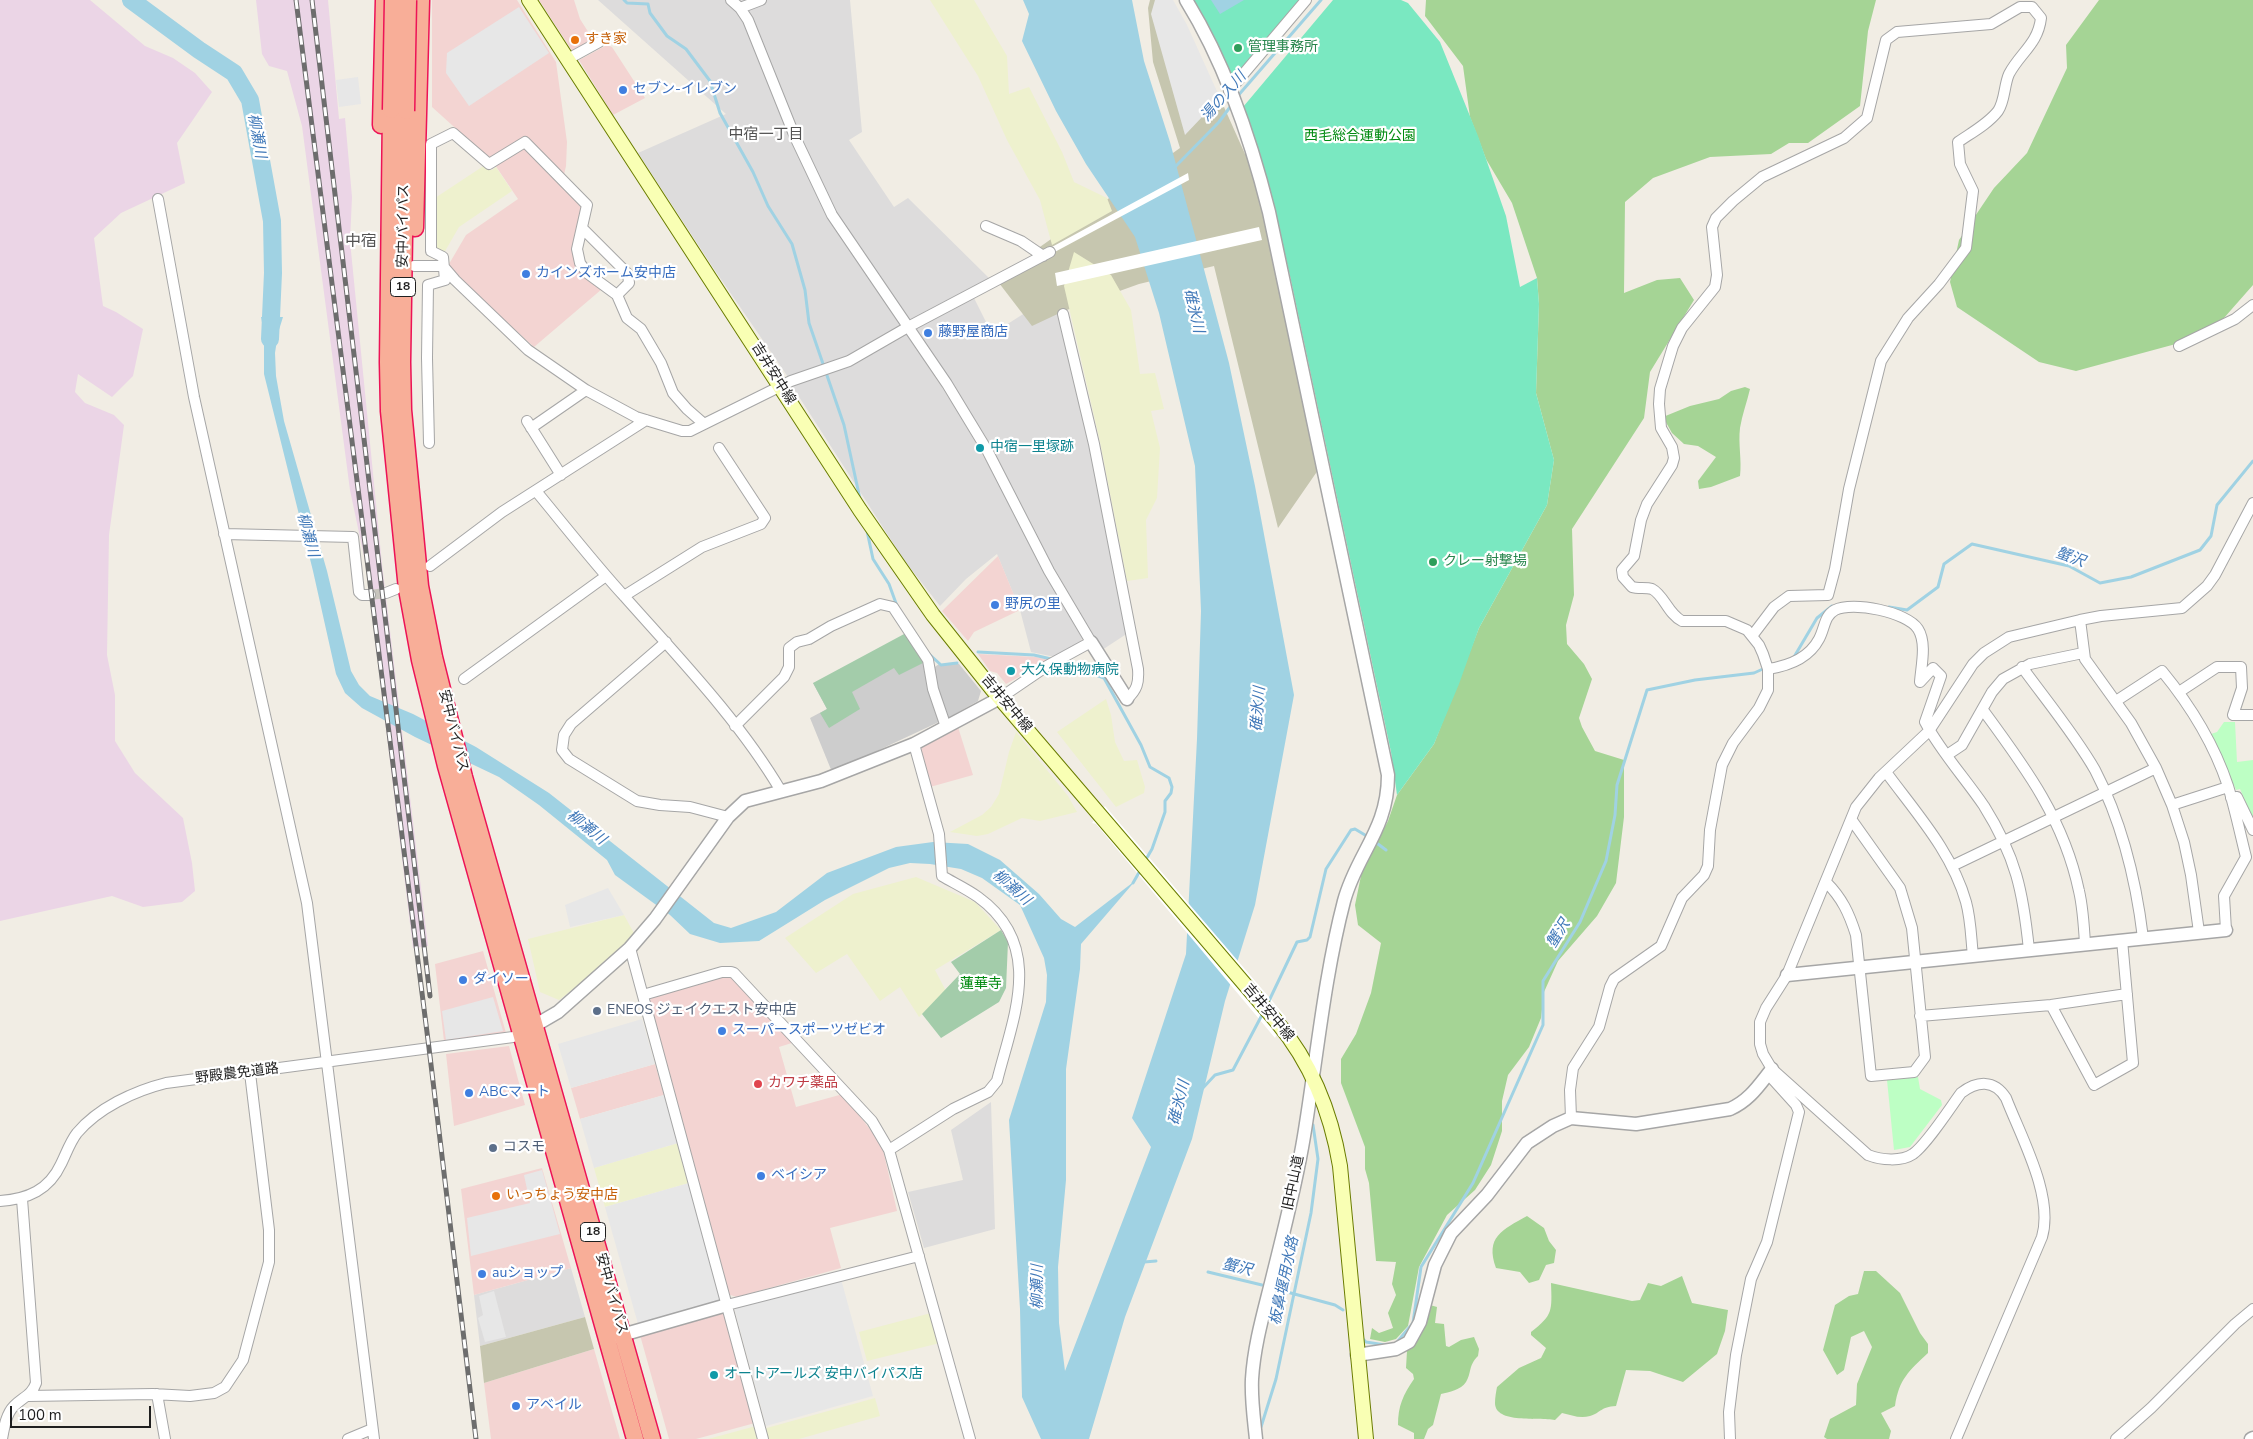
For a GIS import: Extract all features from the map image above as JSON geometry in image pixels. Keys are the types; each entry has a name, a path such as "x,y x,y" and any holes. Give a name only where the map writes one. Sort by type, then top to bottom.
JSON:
{"highway":[{"path":"384,0 379,325 389,411"},
{"name":"安中バイパス","path":"393,0 398,110 402,362 408,463 420,586 464,777 535,1026 615,1337 636,1439"},
{"name":"安中バイパス","path":"408,0 398,110 388,362 389,411 407,589 420,660 434,719 520,1034 615,1337 652,1439"},
{"path":"408,463 421,0"},
{"path":"383,37 419,36"}],"main road":[{"name":"吉井安中線","path":"529,0 897,565 933,615 1000,698 1281,1027 1312,1073 1336,1143 1340,1166 1366,1439"}],"street":[{"path":"731,0 740,4 760,0"},
{"name":"旧中山道","path":"1186,0 1205,34 1233,98 1254,153 1270,212 1388,775 1387,799 1379,828 1354,875 1344,902 1334,944 1297,1172 1256,1345 1252,1404 1256,1439"},
{"path":"1233,98 1306,0"},
{"path":"740,4 753,30 771,80 824,199 947,384 987,450 1050,571 1090,642 1127,699 1138,685 1138,669 1094,444 1063,314"},
{"path":"1571,1118 1570,1090 1573,1068 1598,1027 1610,987 1614,979 1661,946 1682,898 1704,874 1708,866 1710,830 1719,774 1733,743 1759,708 1768,690 1768,669 1759,645 1741,626 1726,621 1682,621 1667,608 1658,593 1647,588 1632,587 1623,577 1622,570 1634,556 1641,520 1647,504 1672,465 1674,458 1672,447 1661,428 1660,389 1673,346 1679,334 1690,316 1711,293 1716,282 1712,227 1716,218 1733,201 1762,177 1844,138 1867,118 1886,40 1896,32 1991,24 2020,7 2032,7 2041,18 2040,24 2034,42 2009,74 1999,110 1988,121 1958,142 1960,164 1973,191 1966,248 1939,284 1908,318 1881,361 1851,480 1836,569 1828,595 1790,596 1774,607 1752,636"},
{"path":"568,59 599,42"},
{"path":"429,443 426,358 428,285 445,280 443,257 430,252 431,144 453,133 489,164 525,142 587,205 577,249 580,263 587,273 617,295 627,318 642,329 661,363 673,393 703,423"},
{"path":"158,199 194,397 302,878 373,1434 348,1439"},
{"path":"414,266 443,266 455,280 528,350 586,390 646,420 682,431 690,431 781,386 849,361 908,327 1047,254 986,226"},
{"path":"583,229 628,274 629,283 617,295"},
{"path":"2179,346 2234,319 2253,306"},
{"path":"561,475 529,425 586,390"},
{"path":"430,566 502,512 646,420"},
{"path":"624,596 702,547 761,524 765,518 719,448"},
{"path":"536,491 606,576 666,642 735,726 781,791"},
{"path":"1730,1439 1729,1412 1736,1355 1751,1280 1767,1242 1799,1112 1796,1105 1770,1071 1760,1044 1760,1022 1766,1008 1787,975 1856,807 1866,793 1886,772 1929,731 1974,664 1984,653 2009,637 2080,620 2101,616 2182,608 2207,586 2253,502"},
{"path":"224,534 353,537 359,592 362,595 370,595"},
{"path":"464,678 606,576"},
{"path":"386,593 396,589"},
{"path":"735,726 784,677 789,667 789,648 797,642 809,639 831,626 880,604 893,607 928,660 933,689 946,727"},
{"path":"1768,669 1796,661 1807,654 1819,640 1826,619 1837,609 1854,607 1879,610 1895,614 1912,623 1918,629 1921,638 1922,658 1920,682 1933,668 1941,676 1925,722 1929,731 1983,806 2004,841 2018,876 2025,909 2029,950"},
{"path":"2080,620 2085,659 2131,723 2156,768 2172,805 2184,842 2199,932"},
{"path":"666,642 571,724 564,735 562,750 569,759 636,801 690,807 728,817"},
{"path":"520,1034 558,1012 630,948 655,919 728,817 745,801 822,780 914,744 1000,698 1047,666 1090,642"},
{"path":"1946,755 1962,745 2003,679 2022,668 2083,654"},
{"path":"2179,692 2217,666 2241,667 2242,688 2233,715 2253,715"},
{"path":"2022,668 2086,757 2105,793 2129,860 2139,905 2142,938"},
{"path":"1787,975 2226,930 2224,896 2246,857 2228,786 2205,735 2179,692 2162,671 2116,701"},
{"path":"1983,710 2031,776 2064,839 2076,875 2083,912 2085,944"},
{"path":"889,1150 953,1109 988,1092 997,1081 1019,998 1021,977 1018,954 1013,938 1005,924 979,898 942,876 939,836 914,744"},
{"path":"1952,866 2156,768"},
{"path":"1886,772 1940,846 1952,866 1966,904 1973,956"},
{"path":"2172,805 2228,786"},
{"path":"2231,798 2237,797 2253,830"},
{"path":"1826,882 1839,896 1849,913 1856,935 1861,967 1871,1076 1914,1072 1925,1057 1912,928 1900,888 1851,819"},
{"path":"2051,1005 2094,1085 2133,1063 2122,940"},
{"path":"630,948 763,1439"},
{"path":"642,995 722,972 731,972 872,1121 889,1150 970,1439"},
{"path":"1920,1016 2051,1005 2127,994"},
{"name":"野殿農免道路","path":"0,1201 22,1198 38,1192 50,1182 76,1135 87,1122 128,1096 146,1088 166,1083 513,1037 520,1034"},
{"path":"1357,1355 1396,1349 1409,1342 1420,1322 1435,1265 1451,1233 1487,1195 1527,1143 1553,1126 1571,1118 1636,1124 1730,1109 1742,1104 1753,1094 1770,1071"},
{"path":"1770,1071 1868,1155 1887,1159 1912,1154 1961,1093 1970,1086 1977,1083 1990,1085 2002,1092 2006,1098 2040,1185 2046,1218 2042,1237 1956,1439"},
{"path":"28,1396 157,1394 190,1396 214,1393 225,1387 243,1360 269,1262 269,1230 250,1073"},
{"path":"2,1439 8,1414 15,1405 28,1396 36,1383 22,1198"},
{"path":"615,1337 727,1305 919,1256"},
{"path":"2116,1439 2151,1408 2253,1309"},
{"path":"157,1394 165,1439"}],"shaded area":[{"path":"0,0 90,0 145,46 173,58 195,73 212,92 177,143 185,183 121,213 94,238 103,306 143,329 133,376 112,397 78,374 75,392 85,403 114,415 124,425 109,535 107,655 115,695 115,741 135,773 183,818 192,863 195,891 182,902 143,907 112,896 0,921"},
{"path":"256,0 328,0 339,119 345,118 352,197 350,241 382,564 428,946 413,948 366,566 350,490 302,126 287,71 269,66 262,54"},
{"path":"432,0 517,0 556,62 567,142 566,166 559,184 582,206 573,248 602,289 534,347 456,276 449,264 466,235 518,199 493,162 432,107"},
{"path":"539,0 574,0 580,19 594,41 574,54"},
{"path":"598,0 850,0 862,132 849,140 894,207 908,198 991,280 848,358 788,377 638,153 726,114"},
{"path":"930,0 974,0 1007,56 1009,94 1029,87 1062,152 1074,182 1107,198 1112,211 1052,245 1040,200 1007,140 978,76"},
{"path":"1150,0 1169,0 1220,98 1245,154 1258,147 1325,460 1278,528 1214,266 1139,284 1064,311 1032,326 999,283 1037,262 1037,249 1180,148 1153,62 1148,8"},
{"path":"1155,0 1173,0 1187,25 1220,98 1185,135 1151,14"},
{"path":"519,7 549,53 469,106 446,73 447,53"},
{"path":"607,45 612,47 645,98 613,115 579,60"},
{"path":"358,77 361,104 339,107 336,80"},
{"path":"485,165 492,170 496,167 512,191 459,227 444,253 436,249 435,198"},
{"path":"1074,252 1111,275 1131,310 1140,374 1155,373 1164,409 1151,411 1160,448 1157,498 1146,520 1148,578 1127,581 1100,442 1064,286"},
{"path":"1056,293 1081,398 1128,633 1102,650 1045,553 986,437 915,327 973,296 992,334"},
{"path":"905,332 955,407 993,473 1045,573 1082,638 1081,643 1055,657 1031,652 1020,610 997,554 966,579 940,606 904,560 792,386 793,383 821,376 850,364"},
{"path":"998,556 1020,610 974,632 968,641 942,611"},
{"path":"978,654 1036,657 1049,660 1006,684 997,673 990,671"},
{"path":"925,662 941,721 832,772 810,718 827,709 813,683"},
{"path":"939,664 959,664 981,691 978,701 946,719 932,669"},
{"path":"1106,699 1111,715 1115,742 1124,761 1137,760 1145,787 1144,793 1116,807 1057,732"},
{"path":"958,727 973,775 930,787 920,753 923,745"},
{"path":"1016,732 1068,796 1077,812 1040,821 1022,818 988,834 977,836 950,832 982,815 991,807 999,794"},
{"path":"916,877 975,902 1001,930 935,970 946,991 919,1017 900,987 880,1001 847,954 816,973 785,938 853,894"},
{"path":"608,888 624,915 570,927 565,905"},
{"path":"624,915 635,935 620,953 559,1000 540,992 528,939"},
{"path":"483,951 506,1033 444,1041 435,964"},
{"path":"730,974 795,1042 779,1047 796,1107 843,1094 882,1145 897,1211 830,1228 841,1268 737,1297 727,1294 649,1002 652,997"},
{"path":"493,997 503,1031 446,1040 442,1011"},
{"path":"642,1019 655,1064 571,1088 558,1044"},
{"path":"509,1046 525,1105 454,1126 446,1054"},
{"path":"655,1064 664,1095 580,1119 571,1088"},
{"path":"664,1095 678,1143 594,1168 580,1119"},
{"path":"991,1102 995,1229 924,1248 908,1192 963,1180 951,1130"},
{"path":"678,1143 689,1183 605,1207 594,1168"},
{"path":"542,1168 571,1268 474,1295 461,1189"},
{"path":"542,1170 560,1234 471,1256 467,1218 530,1203 524,1175"},
{"path":"689,1183 722,1300 638,1324 605,1207"},
{"path":"571,1268 585,1317 480,1346 474,1295"},
{"path":"841,1279 873,1396 766,1426 734,1308"},
{"path":"494,1291 506,1337 485,1342 478,1318 483,1315 479,1296"},
{"path":"722,1312 725,1315 755,1423 696,1439 669,1439 640,1335"},
{"path":"931,1313 940,1343 867,1361 859,1332"},
{"path":"585,1317 594,1349 484,1383 480,1346"},
{"path":"594,1349 620,1439 491,1439 484,1383"},
{"path":"875,1398 880,1416 799,1439 767,1439 763,1429"},
{"path":"756,1426 759,1439 708,1439"}],"green space":[{"name":"管理事務所","path":"1192,0 1301,0 1236,76 1229,78"},
{"name":"西毛総合運動公園","path":"1333,0 1401,0 1408,3 1440,42 1478,136 1506,216 1520,287 1537,278 1539,304 1536,393 1554,460 1547,505 1479,628 1459,684 1434,744 1397,795 1391,752 1290,276 1268,182 1243,107"},
{"path":"1426,0 1876,0 1868,31 1860,106 1808,143 1789,143 1771,154 1710,157 1653,178 1625,202 1624,293 1657,280 1680,278 1694,300 1650,372 1644,418 1572,529 1574,595 1566,625 1567,644 1584,664 1592,679 1579,718 1595,751 1624,760 1624,817 1616,883 1597,916 1558,961 1544,992 1541,1018 1529,1047 1508,1075 1502,1101 1502,1131 1491,1165 1475,1190 1447,1215 1419,1267 1408,1326 1396,1339 1385,1342 1370,1339 1372,1328 1379,1333 1393,1328 1388,1313 1396,1295 1392,1284 1396,1262 1376,1261 1369,1183 1365,1169 1365,1147 1341,1083 1341,1059 1356,1034 1371,993 1381,943 1358,925 1355,905 1362,871 1388,821 1397,795 1434,744 1479,628 1547,505 1554,460 1536,393 1539,304 1537,278 1512,203 1486,159 1470,117 1463,66 1425,16"},
{"path":"2099,0 2253,0 2253,285 2209,335 2076,371 2039,362 1957,307 1950,282 1959,240 1994,188 2027,153 2067,68 2066,45"},
{"path":"1745,387 1750,389 1740,428 1740,476 1711,487 1699,489 1698,481 1716,457 1698,446 1684,444 1672,433 1663,417 1690,406 1719,399 1731,391"},
{"path":"906,633 925,662 899,675 894,668 852,692 860,709 829,728 820,713 827,709 813,683"},
{"path":"2224,722 2235,722 2237,762 2253,760 2253,819 2240,789 2236,790 2211,734 2217,732"},
{"name":"蓮華寺","path":"1001,930 1008,942 1006,988 999,1002 941,1038 922,1014 960,974 951,962"},
{"path":"1918,1077 1920,1089 1941,1100 1942,1105 1910,1147 1894,1150 1887,1080"},
{"path":"1527,1216 1544,1228 1549,1241 1556,1250 1554,1263 1546,1265 1539,1280 1529,1283 1520,1272 1496,1268 1493,1257 1494,1242 1498,1236 1503,1230"},
{"path":"1864,1271 1876,1271 1900,1293 1920,1333 1928,1344 1928,1353 1915,1365 1902,1382 1895,1406 1881,1413 1891,1431 1889,1439 1827,1439 1824,1437 1830,1419 1856,1405 1857,1384 1872,1347 1864,1331 1851,1337 1844,1370 1837,1375 1823,1350 1835,1305 1849,1296 1858,1294"},
{"path":"1682,1276 1692,1303 1728,1310 1725,1331 1717,1354 1683,1382 1650,1371 1626,1370 1616,1406 1604,1409 1590,1416 1579,1417 1562,1413 1555,1420 1519,1418 1510,1417 1497,1410 1495,1403 1497,1387 1519,1368 1541,1358 1546,1348 1531,1335 1531,1332 1544,1321 1550,1312 1551,1283 1632,1301 1640,1300 1648,1283 1661,1286"},
{"path":"1430,1305 1437,1307 1435,1323 1444,1324 1446,1346 1449,1347 1461,1340 1474,1337 1479,1349 1478,1356 1471,1366 1464,1385 1458,1389 1441,1394 1433,1425 1428,1429 1424,1439 1414,1439 1414,1433 1398,1425 1399,1412 1404,1396 1414,1379 1413,1374 1406,1368 1407,1351 1420,1336"}],"water":[{"name":"碓氷川","path":"1023,0 1132,0 1144,61 1170,142 1229,363 1255,486 1294,695 1255,905 1225,1001 1192,1139 1125,1317 1089,1439 1041,1439 1022,1397 1020,1309 1009,1120 1046,1002 1047,975 1044,958 1020,905 982,878 961,869 910,863 889,868 825,900 759,941 720,943 690,934 670,915 615,875 607,860 539,805 499,777 415,737 362,708 345,693 336,674 313,571 264,374 264,334 261,317 283,317 275,353 276,376 284,421 327,571 351,671 359,685 370,696 413,714 476,747 549,793 714,923 731,928 776,912 827,873 896,847 933,842 968,844 1000,860 1039,894 1061,919 1075,927 1136,880 1081,944 1080,969 1066,1069 1066,1180 1058,1267 1059,1323 1065,1371 1151,1147 1132,1118 1186,954 1197,739 1201,611 1195,466 1159,313 1135,237 1086,164 1056,111 1022,41 1029,14"},
{"path":"1211,0 1244,0 1220,14"}],"pier":[{"path":"1188,173 1189,180 1051,254 1050,248"},
{"path":"1259,227 1262,240 1057,286 1055,273"},
{"path":"1105,806 1286,1017 1275,1038 1096,824 1092,823"}],"waterway":[{"name":"柳瀬川","path":"131,0 234,73 250,100 272,221 273,273 270,339"},
{"path":"624,0 627,3 648,4 650,13 667,36 686,49 710,81 720,113 753,172 768,206 792,244 805,290 809,323 844,425 860,499"},
{"name":"湯の入川","path":"1236,98 1321,0"},
{"name":"湯の入川","path":"1173,169 1219,122 1233,103"},
{"name":"蟹沢","path":"1889,607 1907,610 1938,587 1944,564 1972,544 2069,566 2100,583 2131,577 2200,550 2211,536 2217,505 2253,461"},
{"path":"867,531 873,559 889,584 897,606"},
{"name":"蟹沢","path":"1794,657 1817,618 1832,606"},
{"path":"978,652 1034,655 1051,659"},
{"path":"928,653 941,665 957,663"},
{"path":"1062,663 1104,678 1141,745 1150,767 1169,778 1172,787 1171,793 1165,801 1165,812 1152,849 1145,861"},
{"name":"蟹沢","path":"1398,1341 1413,1323 1421,1267 1473,1183 1543,1025 1543,981 1580,922 1606,861 1615,815 1617,785 1647,690 1695,680 1754,673 1765,668"},
{"path":"1267,1005 1297,942 1307,940 1310,937 1326,869 1351,830 1355,829 1365,835"},
{"path":"1378,844 1386,850"},
{"path":"1133,883 1141,869"},
{"path":"1201,1090 1215,1075 1233,1070 1263,1013"},
{"name":"板鼻堰用水路","path":"1261,1427 1276,1379 1311,1213 1318,1159 1313,1125"},
{"name":"蟹沢","path":"1144,1262 1156,1261"},
{"name":"蟹沢","path":"1208,1272 1262,1285"},
{"name":"蟹沢","path":"1276,1289 1335,1305 1343,1310"},
{"name":"蟹沢","path":"1363,1339 1366,1342 1385,1345"}],"tunnel":[{"path":"370,595 386,593"}],"railway":[{"path":"296,0 429,1048 476,1439"},
{"path":"312,0 430,996"}],"place":[{"name":"すき家","path":"575,40"},
{"name":"管理事務所","path":"1238,48"},
{"name":"セブン-イレブン","path":"623,90"},
{"name":"カインズホーム安中店","path":"526,274"},
{"name":"藤野屋商店","path":"928,333"},
{"name":"中宿一里塚跡","path":"980,448"},
{"name":"クレー射撃場","path":"1433,562"},
{"name":"野尻の里","path":"995,605"},
{"name":"大久保動物病院","path":"1011,671"},
{"name":"ダイソー","path":"463,980"},
{"name":"ENEOS ジェイクエスト安中店","path":"597,1011"},
{"name":"スーパースポーツゼビオ","path":"722,1031"},
{"name":"カワチ薬品","path":"758,1084"},
{"name":"ABCマート","path":"469,1093"},
{"name":"コスモ","path":"493,1148"},
{"name":"ベイシア","path":"761,1176"},
{"name":"いっちょう安中店","path":"496,1196"},
{"name":"auショップ","path":"482,1274"},
{"name":"オートアールズ 安中バイパス店","path":"714,1375"},
{"name":"アベイル","path":"516,1406"}],"district":[{"name":"中宿一丁目","path":"766,135"},
{"name":"中宿","path":"361,242"}]}
